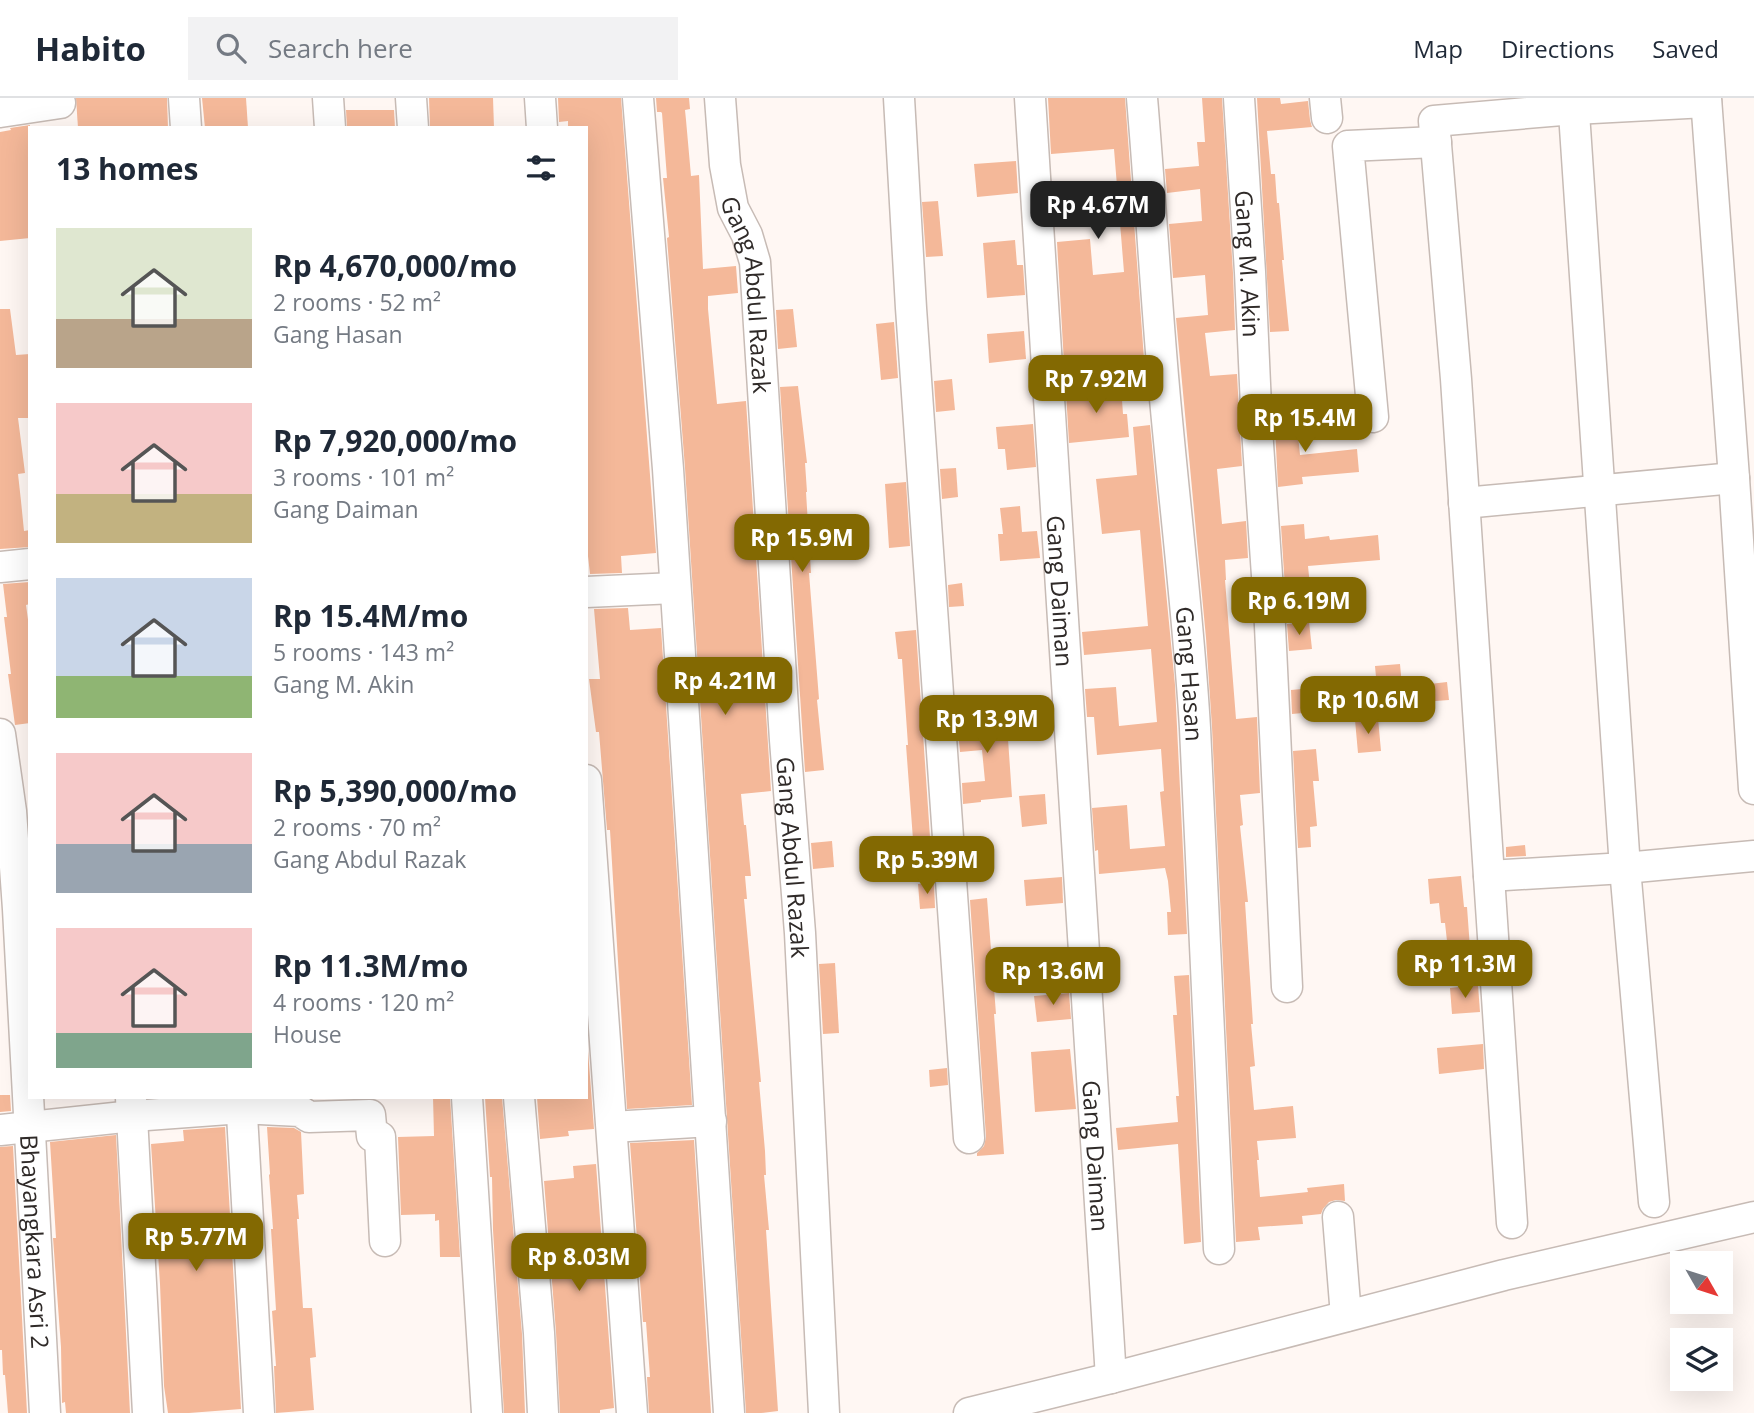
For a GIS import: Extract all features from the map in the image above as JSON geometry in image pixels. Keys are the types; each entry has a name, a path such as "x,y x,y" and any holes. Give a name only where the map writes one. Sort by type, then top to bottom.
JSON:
{"street":[{"path":"184,98 186,126"},
{"path":"328,98 330,126"},
{"path":"411,98 413,126"},
{"path":"540,98 542,126"},
{"path":"638,98 666,442 729,1413"},
{"name":"Gang Abdul Razak","path":"720,98 725,165 733,208 747,235 755,262 800,933 824,1413"},
{"path":"899,98 911,308 969,1138"},
{"name":"Gang Daiman","path":"1030,98 1111,1378"},
{"name":"Gang Hasan","path":"1142,98 1163,374 1195,727 1219,1249"},
{"name":"Gang M. Akin","path":"1238,98 1269,605 1287,987"},
{"path":"1373,417 1348,146 1434,120 1574,103 1706,100 1754,789"},
{"path":"1574,103 1625,868 1654,1202"},
{"path":"0,112 60,110"},
{"path":"1434,120 1456,379 1513,1223"},
{"path":"1464,503 1734,478"},
{"path":"0,567 28,564"},
{"path":"588,592 675,588"},
{"name":"Bhayangkara Asri 2","path":"0,734 10,811 27,1056 15,1129 45,1413"},
{"path":"588,807 632,1413"},
{"path":"1489,876 1625,868 1754,856"},
{"path":"467,1099 487,1413"},
{"path":"519,1099 543,1413"},
{"path":"15,1129 132,1107 242,1103 300,1111 309,1117 370,1115 372,1136 380,1137 385,1241"},
{"path":"242,1103 259,1413"},
{"path":"132,1107 148,1413"},
{"path":"612,1127 711,1121"},
{"path":"1338,1217 1346,1316"},
{"path":"973,1413 1504,1275 1754,1217"}],"building":[{"path":"76,98 167,98 168,126 78,126"},
{"path":"202,98 246,98 248,126 205,126"},
{"path":"429,98 493,98 494,126 430,126"},
{"path":"558,98 621,98 656,553 621,556 622,573 590,574 588,126 568,126 568,121 559,122"},
{"path":"656,98 689,98 690,109 685,110 691,176 699,175 703,269 736,266 738,293 708,296 708,309 717,404 746,401 771,791 741,794 751,876 745,876 747,899 744,899 761,1082 769,1230 766,1230 778,1411 761,1413 746,1413 685,468 663,178 667,178 662,113 657,112"},
{"path":"1048,98 1125,98 1144,359 1142,356 1064,363 1057,242 1090,239 1093,275 1124,272 1114,149 1051,154"},
{"path":"1202,98 1222,98 1233,273 1235,330 1205,333 1210,376 1237,374 1242,466 1217,469 1222,524 1246,521 1248,558 1225,560 1236,719 1257,717 1260,793 1240,795 1255,1066 1250,1067 1254,1110 1293,1106 1296,1138 1257,1141 1260,1197 1308,1192 1307,1188 1344,1184 1345,1201 1329,1202 1321,1214 1302,1216 1303,1224 1258,1227 1260,1240 1236,1242 1212,727 1176,318 1208,315 1205,275 1173,278 1169,224 1202,221 1200,189 1167,193 1165,169 1199,166 1197,142 1205,142"},
{"path":"1257,98 1280,98 1281,104 1308,101 1312,127 1267,131 1271,174 1275,174 1279,203 1289,331 1270,332"},
{"path":"346,110 394,110 395,126 347,126"},
{"path":"30,125 28,238 0,241 0,132 11,130 10,128"},
{"path":"1016,161 1018,193 977,197 974,164"},
{"path":"1085,185 1087,209 1055,212 1053,188"},
{"path":"938,201 943,256 926,257 922,202"},
{"path":"1015,240 1017,265 1023,265 1025,295 987,298 983,243"},
{"path":"0,309 10,309 16,355 28,354 28,418 18,418 25,473 18,474 24,531 28,530 28,547 0,549"},
{"path":"793,309 797,347 778,349 776,310"},
{"path":"894,322 898,378 881,380 876,324"},
{"path":"1024,331 1026,359 989,363 987,334"},
{"path":"952,379 955,410 936,412 934,381"},
{"path":"798,386 807,463 809,573 824,770 805,772 780,387"},
{"path":"1121,386 1123,414 1127,414 1129,437 1069,443 1066,392"},
{"path":"1295,406 1300,455 1357,449 1359,472 1302,477 1303,484 1278,487 1274,407"},
{"path":"1033,424 1036,467 1007,470 1005,449 998,449 996,427"},
{"path":"1150,425 1175,685 1187,934 1168,935 1167,912 1171,912 1165,868 1099,874 1098,850 1095,851 1092,808 1127,805 1130,849 1165,846 1160,792 1164,791 1161,749 1097,755 1094,717 1087,717 1085,689 1116,687 1119,726 1157,722 1151,649 1084,655 1082,632 1148,626 1140,530 1102,534 1096,479 1137,475 1133,427"},
{"path":"956,468 958,497 942,499 940,469"},
{"path":"906,482 910,546 889,548 885,484"},
{"path":"1020,506 1022,532 1037,531 1040,558 1000,561 998,534 1003,534 1000,508"},
{"path":"1304,524 1305,539 1329,536 1330,540 1378,535 1380,560 1308,566 1310,586 1285,588 1281,526"},
{"path":"28,582 28,723 15,725 8,674 11,674 3,584"},
{"path":"962,583 964,606 949,607 948,585"},
{"path":"628,608 630,630 661,628 692,1105 627,1109 610,830 607,830 599,732 596,732 589,679 600,679 594,609"},
{"path":"1309,622 1312,649 1289,651 1287,624"},
{"path":"916,630 931,852 914,853 902,659 898,659 895,632"},
{"path":"1400,664 1403,697 1378,699 1375,666"},
{"path":"1447,682 1449,700 1422,702 1421,685"},
{"path":"1333,686 1335,710 1292,714 1291,690"},
{"path":"1006,710 1012,797 963,804 962,783 985,781 982,750 960,752 957,718"},
{"path":"1378,718 1381,751 1358,753 1355,720"},
{"path":"1316,749 1319,781 1313,781 1317,826 1310,827 1311,847 1298,848 1293,751"},
{"path":"1045,794 1047,824 1022,827 1019,796"},
{"path":"832,841 834,867 813,869 811,843"},
{"path":"1525,845 1526,856 1506,857 1506,847"},
{"path":"1461,876 1464,907 1467,907 1470,948 1448,950 1445,923 1441,923 1439,903 1430,904 1428,879"},
{"path":"1062,877 1063,903 1026,906 1024,880"},
{"path":"934,883 935,908 920,909 918,884"},
{"path":"987,898 1004,1154 977,1156 986,1137 970,900"},
{"path":"835,963 839,1033 823,1034 819,964"},
{"path":"1189,975 1201,1242 1184,1244 1178,1144 1118,1150 1116,1128 1178,1122 1174,976"},
{"path":"1478,985 1480,1012 1452,1014 1450,988"},
{"path":"1069,993 1071,1019 1037,1022 1034,996"},
{"path":"1483,1044 1484,1069 1439,1074 1437,1048"},
{"path":"1070,1049 1076,1109 1035,1112 1031,1052"},
{"path":"588,1051 594,1129 568,1131 569,1136 540,1139 537,1099 588,1099"},
{"path":"947,1068 948,1085 930,1087 929,1070"},
{"path":"0,1095 10,1095 11,1111 0,1112"},
{"path":"433,1099 450,1099 460,1257 440,1257 439,1220 435,1221 435,1214 401,1215 398,1137 434,1136"},
{"path":"485,1099 502,1099 522,1334 525,1413 504,1413"},
{"path":"225,1127 241,1409 168,1413 164,1386 151,1144 184,1141 183,1130"},
{"path":"267,1127 294,1128 301,1132 304,1194 297,1195 297,1219 303,1308 312,1308 316,1357 310,1358 314,1410 276,1413 272,1311 276,1310"},
{"path":"116,1135 130,1413 66,1413 65,1402 62,1403 50,1142"},
{"path":"694,1140 711,1413 649,1413 647,1377 650,1377 646,1322 643,1322 630,1143"},
{"path":"13,1146 27,1413 8,1413 0,1350 0,1147"},
{"path":"596,1164 614,1408 600,1410 600,1413 560,1413 544,1181 574,1178 573,1166"}]}
